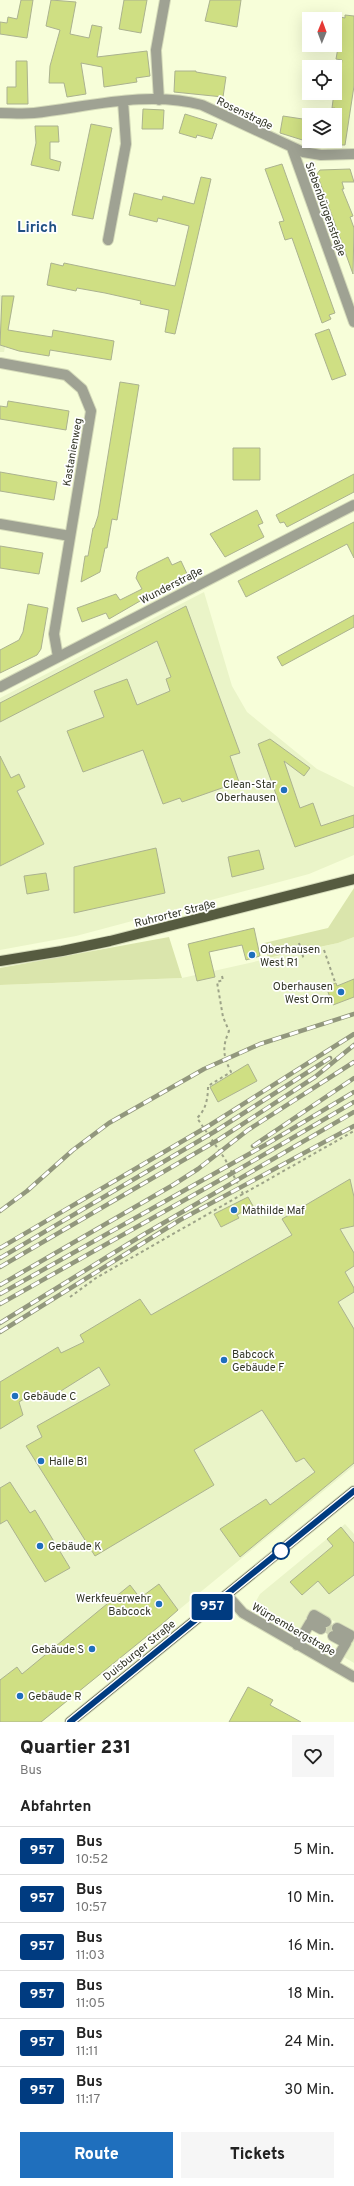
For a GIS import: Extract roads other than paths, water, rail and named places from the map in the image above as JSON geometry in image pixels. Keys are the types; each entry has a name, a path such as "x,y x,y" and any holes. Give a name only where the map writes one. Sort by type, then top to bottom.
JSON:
{"main road":[{"name":"Ruhrorter Straße","path":"0,961 62,951 110,941 354,879"},
{"name":"Duisburger Straße","path":"70,1722 354,1491"}],"street":[{"path":"159,100 156,50 165,0"},
{"name":"Rosenstraße","path":"0,113 32,113 123,101 159,100 185,102 202,105 292,148 312,154 354,154"},
{"path":"108,240 126,144 123,101"},
{"name":"Siebenbürgenstraße","path":"292,148 354,322"},
{"name":"Kastanienweg","path":"0,363 66,375 82,389 91,411 54,634 58,658"},
{"name":"Wunderstraße","path":"0,687 354,505"},
{"path":"0,524 70,536"},
{"name":"Würpembergstraße","path":"227,1595 243,1613 354,1677"},
{"path":"297,1645 314,1615 323,1626"},
{"path":"333,1665 350,1636 335,1632"}],"tunnel":[{"path":"323,1626 335,1632"}],"railway":[{"path":"0,1211 27,1191 73,1150 109,1123 204,1069 260,1044 354,1014"},
{"path":"0,1248 210,1125 354,1034"},
{"path":"0,1267 218,1140 315,1077 354,1045"},
{"path":"0,1258 214,1132 330,1058"},
{"path":"0,1285 173,1185 198,1169 248,1130 354,1062"},
{"path":"253,1146 354,1078"},
{"path":"0,1294 265,1145 354,1092"},
{"path":"0,1304 229,1175 354,1102"},
{"path":"0,1323 141,1236 354,1112"},
{"path":"0,1332 180,1220 354,1126"}],"place":[{"name":"Clean-Star Oberhausen","path":"284,790"},
{"name":"Oberhausen West R1","path":"252,955"},
{"name":"Oberhausen West Orm","path":"341,992"},
{"name":"Mathilde Maf","path":"234,1210"},
{"name":"Babcock Gebäude F","path":"224,1360"},
{"name":"Gebäude C","path":"15,1396"},
{"name":"Halle B1","path":"41,1461"},
{"name":"Gebäude K","path":"40,1546"},
{"name":"Werkfeuerwehr Babcock","path":"159,1604"},
{"name":"Gebäude S","path":"92,1649"},
{"name":"Gebäude R","path":"20,1696"}],"district":[{"name":"Lirich","path":"37,227"}]}
